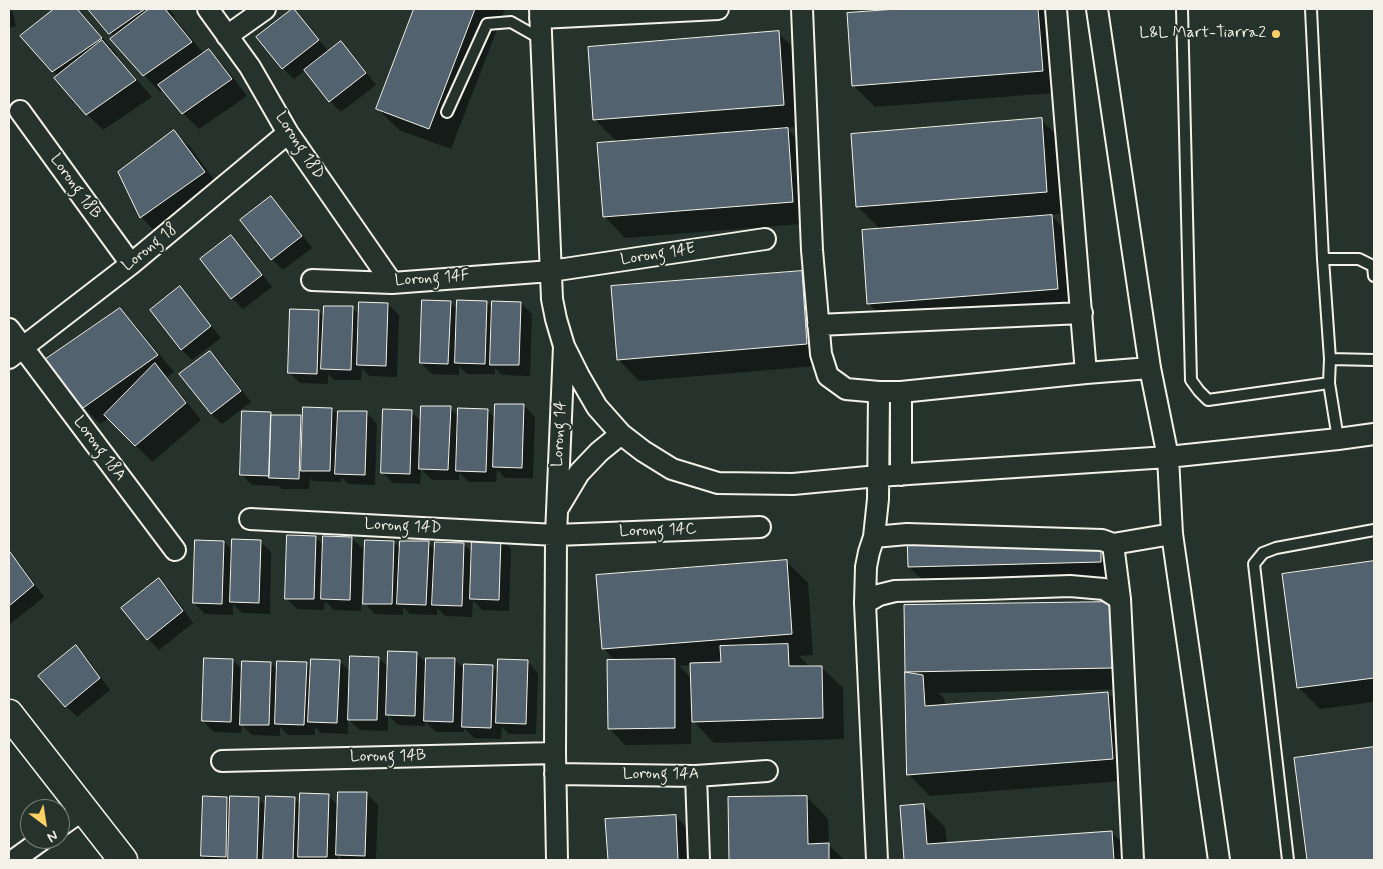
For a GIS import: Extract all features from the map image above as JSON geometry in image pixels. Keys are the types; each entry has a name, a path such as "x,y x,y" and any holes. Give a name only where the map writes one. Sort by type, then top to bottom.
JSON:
{"street":[{"name":"Lorong 18D","path":"208,9 250,67 288,133 392,283"},
{"path":"227,36 265,9"},
{"path":"540,13 718,9"},
{"path":"802,9 812,250 821,354 828,376 846,389 900,392 1150,368"},
{"path":"1056,9 1086,374"},
{"path":"1097,9 1150,368 1168,457 1172,534 1219,860"},
{"name":"Lorong 14","path":"540,13 552,299 564,346 556,535 555,774 557,860"},
{"name":"Lorong 18B","path":"20,111 131,264"},
{"name":"Lorong 18","path":"16,352 131,264 288,133"},
{"name":"Lorong 14E","path":"551,271 765,239"},
{"name":"Lorong 14F","path":"312,280 392,283 551,271"},
{"path":"818,325 1082,313"},
{"name":"Lorong 18A","path":"9,329 16,352 175,550"},
{"path":"564,346 578,376 596,407 621,434 643,451 672,469 718,483 793,484 878,476 1168,457 1338,440 1374,434"},
{"path":"877,860 865,603 868,552 874,538 878,476 879,392"},
{"path":"900,392 900,475"},
{"path":"557,510 579,474 599,452 621,434"},
{"name":"Lorong 14D","path":"250,518 556,535"},
{"name":"Lorong 14C","path":"556,535 760,527"},
{"path":"874,538 907,534 1102,540 1113,544 1172,534"},
{"path":"1113,544 1120,599 1133,860"},
{"path":"865,603 879,595 895,591 1070,586 1104,589 1120,599"},
{"path":"9,714 123,860"},
{"name":"Lorong 14B","path":"222,761 555,753"},
{"name":"Lorong 14A","path":"555,774 696,776 767,771"},
{"path":"696,776 698,860"},
{"path":"70,818 84,808"},
{"path":"14,860 29,849"}],"lane":[{"path":"1182,9 1192,380 1208,400 1330,383"},
{"path":"1311,9 1330,383 1338,440"},
{"path":"447,112 487,24 511,22 541,40"},
{"path":"1323,259 1360,259 1373,266 1374,276"},
{"path":"1330,359 1374,360"},
{"path":"1288,860 1254,564 1263,553 1276,548 1374,530"}],"building":[{"path":"54,9 77,9 102,38 52,72 20,36"},
{"path":"88,9 145,9 109,34"},
{"path":"149,9 165,9 192,42 143,76 110,39"},
{"path":"294,9 319,40 282,69 256,37"},
{"path":"414,9 475,9 429,129 376,109"},
{"path":"897,9 1038,9 1043,71 852,86 847,13"},
{"path":"779,31 784,105 593,120 588,47"},
{"path":"102,40 136,80 86,115 54,78"},
{"path":"341,41 366,73 329,102 304,70"},
{"path":"209,49 232,79 182,114 158,85"},
{"path":"1042,118 1047,192 856,207 851,134"},
{"path":"788,128 793,202 603,217 597,143"},
{"path":"174,130 205,172 140,218 118,172"},
{"path":"271,196 302,236 271,260 240,220"},
{"path":"1052,215 1058,289 867,304 862,230"},
{"path":"231,235 262,275 231,299 200,259"},
{"path":"802,271 807,344 617,360 611,286"},
{"path":"180,286 211,326 181,350 150,310"},
{"path":"422,300 451,301 448,364 420,363"},
{"path":"457,300 487,301 485,364 455,363"},
{"path":"492,301 521,302 519,365 490,365"},
{"path":"359,302 388,303 386,366 357,365"},
{"path":"324,306 353,306 351,370 321,369"},
{"path":"120,308 158,355 83,408 43,361"},
{"path":"290,309 319,310 317,374 288,373"},
{"path":"210,351 241,391 211,414 179,374"},
{"path":"155,363 186,403 135,446 104,415"},
{"path":"495,404 524,404 522,468 493,467"},
{"path":"421,406 451,406 448,470 419,469"},
{"path":"303,407 332,408 330,471 301,471"},
{"path":"458,408 488,409 486,472 456,471"},
{"path":"383,409 412,410 410,474 381,473"},
{"path":"242,411 271,412 269,476 240,475"},
{"path":"338,411 367,411 365,475 335,474"},
{"path":"271,415 301,415 299,479 269,478"},
{"path":"1101,529 1101,562 908,567 907,534"},
{"path":"287,535 316,536 314,599 285,599"},
{"path":"323,536 352,537 350,600 321,599"},
{"path":"472,536 501,537 499,600 470,599"},
{"path":"232,539 261,540 259,603 230,602"},
{"path":"195,540 224,541 222,604 193,603"},
{"path":"365,540 394,541 392,604 363,604"},
{"path":"400,541 429,541 426,605 397,604"},
{"path":"435,542 464,543 462,606 432,605"},
{"path":"9,553 34,585 9,606"},
{"path":"787,560 792,634 602,649 596,575"},
{"path":"1374,561 1374,678 1297,688 1282,574"},
{"path":"159,578 183,611 147,640 121,608"},
{"path":"1112,602 1112,668 905,672 904,605"},
{"path":"788,644 789,666 822,666 823,718 692,722 690,663 721,662 720,646"},
{"path":"76,645 100,678 65,707 38,676"},
{"path":"388,651 417,652 415,716 386,715"},
{"path":"350,656 379,657 377,720 348,720"},
{"path":"204,658 233,659 231,722 202,721"},
{"path":"426,658 455,658 453,722 424,721"},
{"path":"311,659 340,660 337,723 308,722"},
{"path":"498,659 528,660 526,724 496,723"},
{"path":"675,659 675,728 608,729 607,660"},
{"path":"242,661 271,662 269,725 240,725"},
{"path":"277,661 307,662 304,725 275,724"},
{"path":"464,664 493,665 491,728 462,727"},
{"path":"905,672 923,675 925,706 1108,692 1113,759 907,775"},
{"path":"1374,747 1374,860 1307,860 1294,758"},
{"path":"338,792 367,792 365,856 336,855"},
{"path":"300,793 329,794 327,857 298,857"},
{"path":"203,796 227,797 226,857 201,856"},
{"path":"230,796 259,797 257,860 228,860"},
{"path":"266,796 295,797 293,860 263,860"},
{"path":"807,796 808,844 829,843 829,860 729,860 728,797"},
{"path":"924,804 927,844 1112,831 1114,860 904,860 900,806"},
{"path":"676,815 678,860 608,860 605,819"}],"place":[{"name":"L&L Mart-Tiarra2","path":"1276,34"}]}
